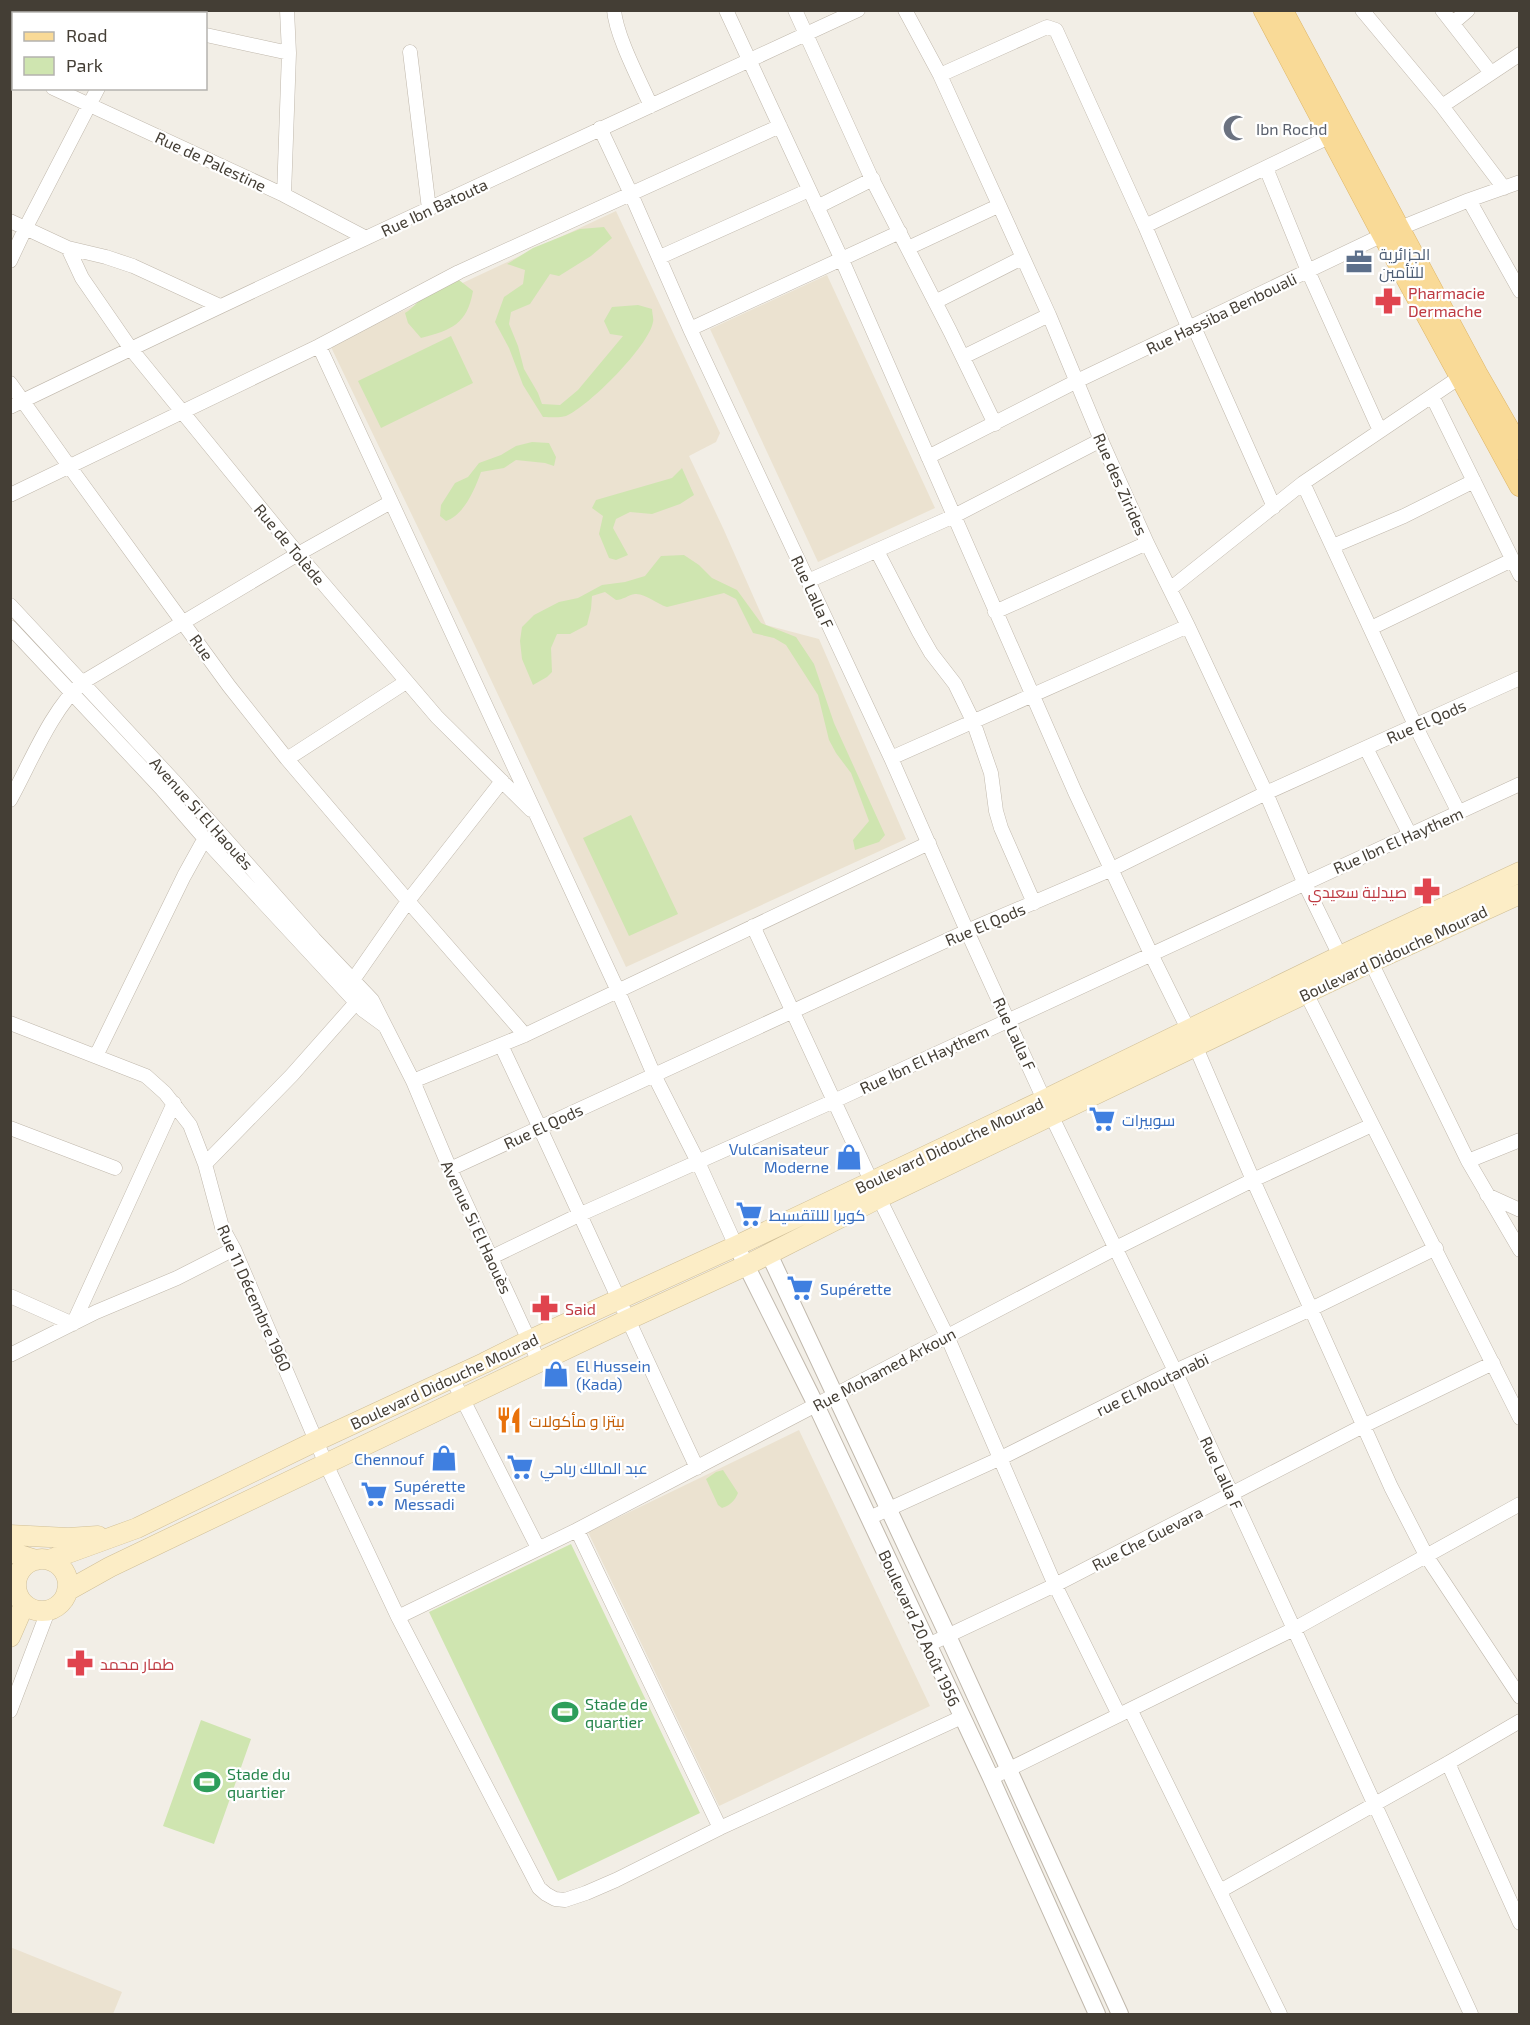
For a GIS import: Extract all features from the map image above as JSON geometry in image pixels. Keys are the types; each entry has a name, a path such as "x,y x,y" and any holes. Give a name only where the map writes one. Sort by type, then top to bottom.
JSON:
{"main road":[{"path":"1264,10 1330,136 1391,231 1520,449"},
{"path":"1282,10 1460,377 1520,486"},
{"name":"Boulevard Didouche Mourad","path":"1192,1038 1307,994 1367,954 1520,872"},
{"name":"Boulevard Didouche Mourad","path":"43,1560 122,1534 619,1299 736,1246 875,1189 1192,1038 1340,956 1367,954 1520,894"},
{"name":"Boulevard Didouche Mourad","path":"67,1591 110,1567 747,1265 875,1189"},
{"path":"10,1536 68,1538 122,1534"},
{"path":"10,1552 43,1560 62,1569 68,1583 67,1591 60,1604 48,1611 31,1609 18,1598"},
{"path":"10,1637 18,1598 16,1581 18,1574 23,1567 43,1560"}],"street":[{"path":"284,195 289,53 287,10"},
{"path":"614,10 614,18 630,60 651,106"},
{"path":"726,10 842,260 1075,792 1192,1038 1390,1487 1427,1557 1520,1697"},
{"path":"795,10 828,86 995,424"},
{"name":"Rue Ibn Batouta","path":"16,404 220,306 858,10"},
{"name":"Rue des Zirides","path":"905,10 940,75 1049,315 1147,543 1188,626 1340,956"},
{"path":"1362,10 1442,106 1504,188"},
{"path":"1443,10 1491,73"},
{"path":"1453,23 1468,10"},
{"path":"940,75 1047,27 1052,27 1062,40 1274,507"},
{"path":"207,35 289,53"},
{"path":"410,52 429,209"},
{"path":"1442,106 1520,54"},
{"name":"Rue de Palestine","path":"58,90 284,195 366,238"},
{"path":"10,261 98,90"},
{"path":"10,495 319,346 459,272 780,126"},
{"name":"Rue Lalla F","path":"600,129 660,257 690,329 891,758 967,931 1175,1371 1471,2014"},
{"path":"1145,226 1330,136"},
{"path":"1266,168 1308,271 1380,431"},
{"path":"817,207 873,179"},
{"name":"Rue Hassiba Benbouali","path":"928,457 1077,381 1391,231 1520,182"},
{"path":"660,257 809,190"},
{"path":"1469,200 1520,291"},
{"path":"908,248 998,206"},
{"path":"10,221 68,248 133,266 220,306"},
{"path":"690,329 900,232"},
{"name":"Rue de Tolède","path":"68,248 82,278 131,349 298,554 456,738 538,818"},
{"path":"935,302 1022,258"},
{"path":"963,357 1049,315"},
{"path":"319,346 618,991 654,1075 698,1162 736,1246"},
{"path":"1170,590 1303,483 1460,377"},
{"name":"Rue","path":"10,383 16,404 69,466 229,686 287,759 525,1035"},
{"path":"1432,396 1520,575"},
{"path":"808,581 954,516 1101,440"},
{"path":"1333,546 1404,516 1474,481"},
{"path":"1303,483 1458,813"},
{"path":"10,800 54,719 72,692 83,682 391,501"},
{"path":"995,612 1147,543"},
{"path":"877,550 918,632 955,684 973,721 992,773 996,811 1001,828 1034,903"},
{"path":"1371,628 1512,560"},
{"name":"Avenue Si El Haouès","path":"10,606 173,780 353,980 363,1010 385,1026 413,1081 450,1169 539,1362"},
{"path":"891,758 1188,626"},
{"name":"Avenue Si El Haouès","path":"10,627 205,838 360,997"},
{"name":"Rue El Qods","path":"450,1169 967,931 1112,869 1266,793 1520,678"},
{"path":"287,759 406,682"},
{"path":"1366,748 1410,835"},
{"path":"353,980 408,901 502,781"},
{"name":"Rue Ibn El Haythem","path":"492,1257 581,1214 834,1101 1520,784"},
{"path":"96,1056 205,838"},
{"path":"413,1081 525,1035 929,843"},
{"path":"753,926 875,1189 947,1336 1055,1585 1220,1891 1280,2014"},
{"path":"1367,954 1468,1161 1520,1250"},
{"path":"1307,994 1520,1418"},
{"path":"205,1164 292,1076 360,997"},
{"name":"Rue 11 Décembre 1960","path":"10,1023 146,1076 174,1103 190,1125 205,1164 222,1227 234,1249 326,1464 398,1617 539,1888 546,1894 555,1899 566,1900 586,1893 720,1828 962,1717"},
{"path":"501,1045 697,1468"},
{"path":"73,1324 174,1103"},
{"name":"Rue Mohamed Arkoun","path":"398,1617 577,1530 1116,1248 1253,1180 1372,1125"},
{"path":"10,1128 115,1168"},
{"path":"1468,1161 1520,1140"},
{"path":"1487,1194 1516,1205"},
{"name":"Boulevard 20 Août 1956","path":"736,1246 816,1405 991,1778 1097,2014"},
{"name":"rue El Moutanabi","path":"869,1518 1001,1458 1175,1371 1311,1309 1436,1248"},
{"path":"10,1355 96,1311 177,1278 234,1249"},
{"name":"Boulevard 20 Août 1956","path":"769,1254 948,1636 1120,2014"},
{"path":"10,1296 73,1324"},
{"name":"Rue Che Guevara","path":"928,1645 1055,1585 1363,1426 1492,1363"},
{"path":"452,1378 538,1548"},
{"path":"991,1778 1294,1629 1520,1504"},
{"path":"577,1530 720,1828"},
{"path":"10,1711 48,1611"},
{"path":"1220,1891 1520,1721"},
{"path":"1448,1763 1520,1923"}],"shaded area":[{"path":"616,211 720,433 716,442 689,456 766,625 819,639 906,839 626,967 330,345"},
{"path":"827,275 935,508 818,562 710,329"},
{"path":"799,1430 930,1706 719,1806 588,1532"},
{"path":"10,1947 122,1992 113,2014 11,2014"}],"green space":[{"path":"604,227 612,238 591,256 559,276 550,274 530,304 511,312 509,324 524,369 542,404 560,405 578,390 623,336 610,334 604,321 612,307 638,305 652,309 653,322 641,346 602,389 566,416 543,417 523,385 509,348 495,322 504,297 523,284 525,270 507,264 533,248 580,229"},
{"path":"459,280 473,291 467,311 456,324 441,332 421,338 408,323 405,313 434,288"},
{"path":"451,336 473,383 381,428 358,381"},
{"path":"532,442 549,443 556,457 554,466 516,460 504,468 481,472 472,493 458,513 446,521 440,516 441,505 455,483 468,477 479,463 501,455 516,446"},
{"path":"682,468 694,495 680,504 652,514 630,512 616,519 613,528 628,555 616,560 609,558 599,534 603,516 592,508 596,500 672,478"},
{"path":"684,555 712,578 737,590 761,623 796,637 814,664 834,723 885,835 879,842 855,850 853,840 869,821 851,773 829,740 818,695 786,645 774,638 753,633 736,599 724,593 667,607 639,594 616,600 605,592 592,596 587,625 570,634 557,634 551,648 552,672 533,685 522,659 520,641 522,627 534,615 559,602 578,598 602,585 645,576 661,556"},
{"path":"631,815 678,914 629,936 583,838"},
{"path":"723,1470 738,1493 732,1503 722,1508 718,1505 706,1479"},
{"name":"Stade de quartier","path":"571,1544 700,1813 558,1881 429,1612"},
{"name":"Stade du quartier","path":"201,1720 251,1739 214,1844 163,1826"}],"place":[{"name":"Ibn Rochd","path":"1236,128"},
{"name":"الجزائرية للتأمين","path":"1359,262"},
{"name":"Pharmacie Dermache","path":"1388,301"},
{"name":"صيدلية سعيدي","path":"1427,891"},
{"name":"سوبيرات","path":"1102,1119"},
{"name":"Vulcanisateur Moderne","path":"849,1157"},
{"name":"كوبرا لللتقسيط","path":"749,1214"},
{"name":"Supérette","path":"800,1288"},
{"name":"Said","path":"545,1308"},
{"name":"El Hussein (Kada)","path":"556,1374"},
{"name":"بيتزا و مأكولات","path":"509,1420"},
{"name":"Chennouf","path":"444,1458"},
{"name":"عبد المالك رباحي","path":"520,1467"},
{"name":"Supérette Messadi","path":"374,1494"},
{"name":"طمار محمد","path":"80,1663"},
{"name":"Stade de quartier","path":"565,1712"},
{"name":"Stade du quartier","path":"207,1782"}]}
